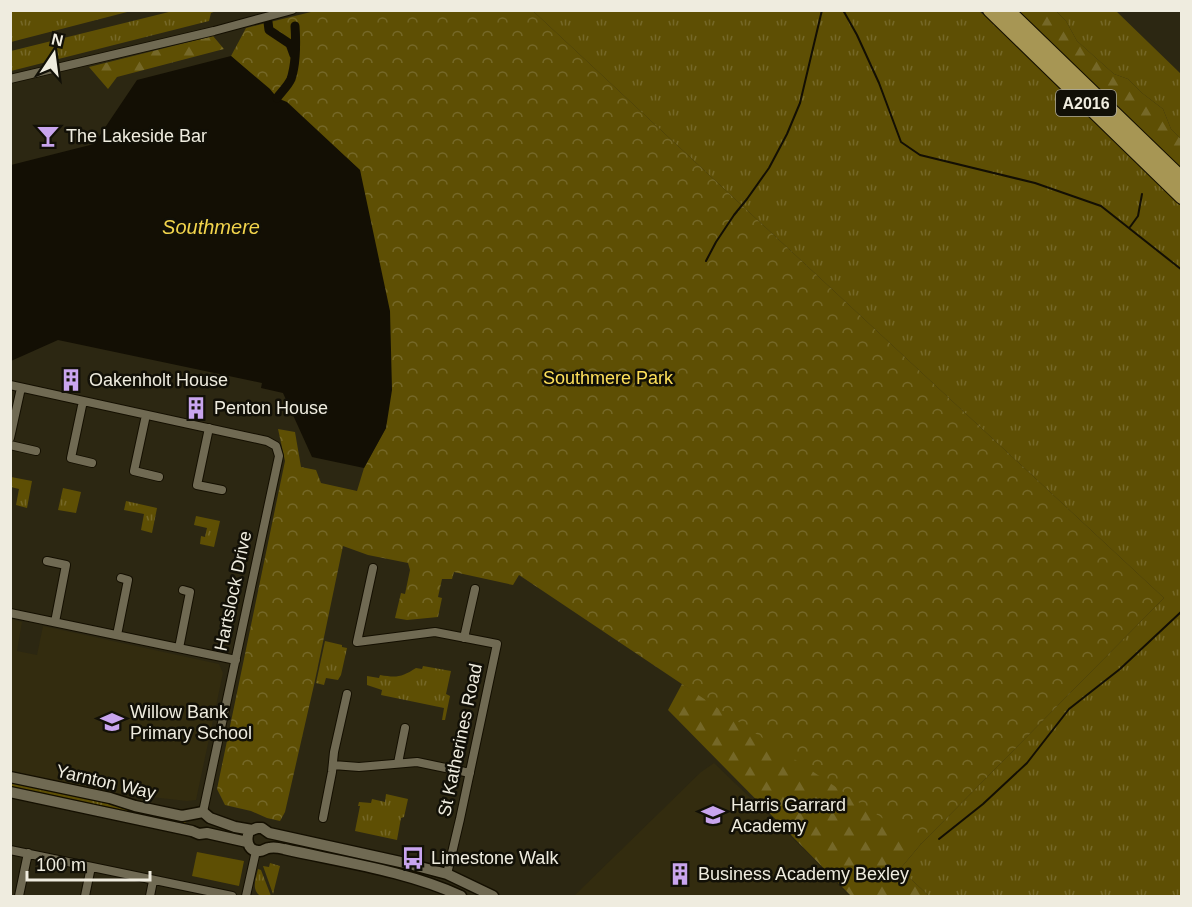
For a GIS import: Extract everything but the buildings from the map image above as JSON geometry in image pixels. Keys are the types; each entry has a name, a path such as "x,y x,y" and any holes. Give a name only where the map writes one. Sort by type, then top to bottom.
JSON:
{"main road":[{"name":"A2016","path":"990,10 1182,197"},
{"name":"A2016","path":"1007,10 1182,179"}],"street":[{"path":"10,79 214,31 292,10"},
{"name":"Hartslock Drive","path":"10,385 267,441 276,446 279,456 202,815"},
{"path":"10,438 21,388"},
{"path":"83,401 71,458 92,463"},
{"path":"146,415 134,471 159,477"},
{"path":"209,428 197,485 222,490"},
{"path":"10,445 36,451"},
{"path":"47,561 66,565 55,622"},
{"name":"St Katherines Road","path":"373,568 357,642 435,632 497,644 447,874"},
{"path":"117,635 128,580 121,578"},
{"path":"464,638 475,589"},
{"path":"179,648 190,592 183,590"},
{"path":"10,613 236,660"},
{"path":"323,818 347,694"},
{"path":"398,764 405,728"},
{"path":"333,765 359,767 417,762 470,773"},
{"name":"Yarnton Way","path":"10,777 182,816 202,815 235,827 252,830 262,828 270,833 405,863 447,874 493,897"},
{"name":"Yarnton Way","path":"10,792 199,834 207,833 247,842"},
{"path":"192,831 189,824 190,818 202,815 211,827 207,833"},
{"path":"252,830 247,842 256,851 268,848 284,849 412,877 461,897"},
{"path":"268,848 271,841 270,833"},
{"path":"10,850 231,897"},
{"path":"246,897 256,851"},
{"path":"19,897 28,853"},
{"path":"84,897 91,867"},
{"path":"442,888 447,874"},
{"path":"150,897 153,881"}],"shaded area":[{"name":"Willow Bank Primary School","path":"11,619 22,622 17,651 37,655 43,626 219,664 223,673 196,800 106,792 11,771"},
{"name":"Harris Garrard Academy","path":"714,763 850,896 574,896 701,772"}],"green space":[{"path":"11,10 131,10 131,11 11,42"},
{"path":"173,11 216,11 211,13 209,21 11,71 11,51"},
{"name":"Southmere Park","path":"315,11 533,11 1164,598 921,844 519,575 513,585 454,572 452,579 442,579 438,597 442,598 438,617 407,620 395,618 401,593 405,594 410,570 408,563 368,555 343,546 285,812 280,821 225,805 217,789 285,461 278,429 295,432 301,467 316,470 321,483 357,491 364,468 386,428 360,170 231,56 246,28"},
{"path":"533,11 979,11 1181,206 1181,896 929,896 900,869 921,844 1164,598"},
{"path":"1014,11 1056,11 1066,21 1077,41 1114,74 1128,79 1163,109 1171,129 1181,139 1181,171"},
{"path":"1056,11 1116,11 1181,74 1181,139 1171,129 1163,109 1128,79 1114,74 1077,41 1066,21"},
{"path":"213,36 224,49 117,77 108,89 89,67"},
{"path":"11,477 32,481 27,508 16,505 19,489 11,487"},
{"path":"63,488 81,492 76,513 58,510"},
{"path":"126,501 157,508 152,533 141,530 144,514 124,510"},
{"path":"196,516 220,521 214,547 200,544 201,536 205,537 207,528 194,525"},
{"path":"325,641 347,648 338,680 326,678 324,685 316,683"},
{"path":"423,666 451,671 446,694 450,696 445,720 442,720 444,708 381,695 382,690 367,685 367,676 379,678 380,675 399,676 416,668 422,669"},
{"path":"682,684 767,735 821,703 921,844 900,869 929,896 851,896 668,710"},
{"path":"11,782 186,818 185,825 11,788"},
{"path":"386,794 408,799 404,817 401,818 397,840 355,831 359,802 371,803 372,799 385,802"},
{"path":"197,852 244,861 239,886 192,876"},
{"path":"270,863 280,866 273,894 263,866 269,867"},
{"path":"258,869 261,870 271,896 260,896 257,893 255,884"}],"water":[{"name":"Southmere","path":"231,56 270,89 277,98 287,102 360,170 390,311 392,390 386,428 364,468 312,457 283,393 261,388 262,383 58,340 11,361 11,165 94,144 137,80"}],"waterway":[{"path":"706,261 734,215 769,168 787,134 800,103 822,10"},
{"path":"843,10 879,83 901,142 920,155 1035,183 1101,206 1182,270"},
{"path":"268,22 269,30 290,44 294,55"},
{"path":"277,98 290,82 293,73 295,26"},
{"path":"1130,227 1138,216 1142,194"},
{"path":"939,839 983,804 1027,763 1069,709 1120,669 1182,611"}],"place":[{"name":"The Lakeside Bar","path":"48,136"},
{"name":"Oakenholt House","path":"71,380"},
{"name":"Penton House","path":"196,408"},
{"name":"Willow Bank Primary School","path":"112,722"},
{"name":"Harris Garrard Academy","path":"713,815"},
{"name":"Limestone Walk","path":"413,858"},
{"name":"Business Academy Bexley","path":"680,874"}]}
